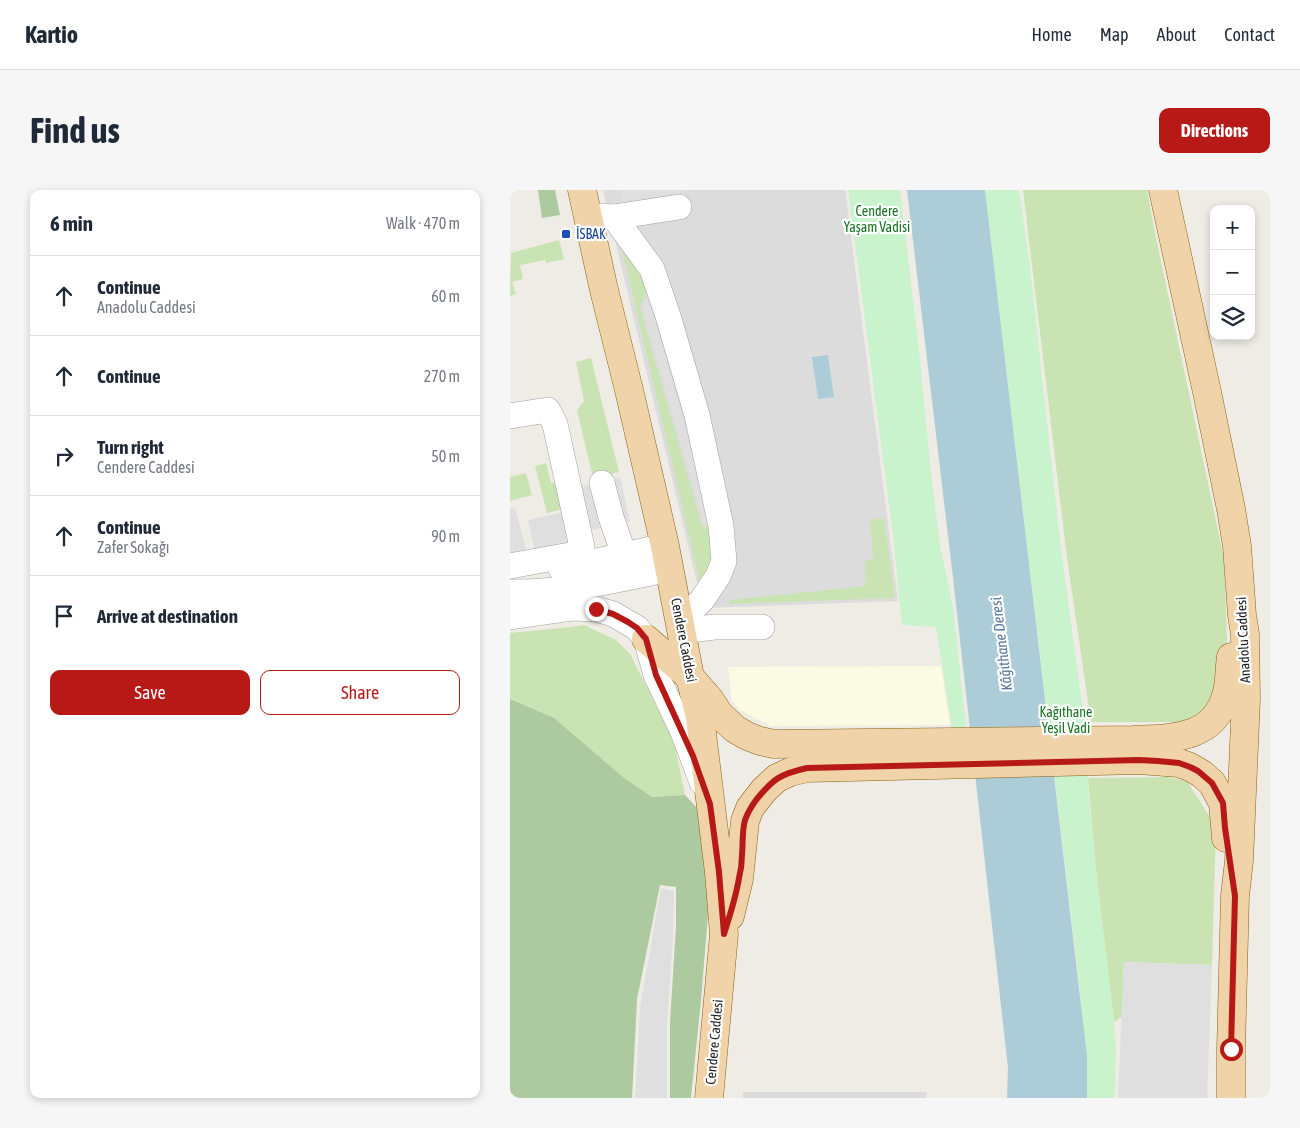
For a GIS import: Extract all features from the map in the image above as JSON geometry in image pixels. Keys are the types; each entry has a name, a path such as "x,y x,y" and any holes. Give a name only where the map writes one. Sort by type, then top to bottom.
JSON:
{"main road":[{"name":"Cendere Caddesi","path":"582,190 601,218 604,290 667,558 690,677 700,717 719,872 724,934 709,1098"},
{"name":"Anadolu Caddesi","path":"1163,190 1231,509 1237,546 1245,634 1246,699 1239,861 1235,896 1231,1098"},
{"path":"646,639 690,677 720,714 735,728 747,736 774,744 801,756 1136,750 1191,734 1211,721 1222,706 1226,696 1229,685 1230,660 1242,615"},
{"path":"1136,750 1158,761 1179,763 1198,771 1212,783 1223,803 1235,896"},
{"path":"724,934 738,887 744,827 750,808 764,790 777,778 790,772 801,756"}],"street":[{"path":"679,207 648,201 601,218 652,269 656,278 697,415 721,526 724,561 718,576 681,626"},
{"path":"510,416 548,410 554,424 582,547 581,552 576,554 510,566"},
{"path":"602,483 623,556"},
{"path":"510,580 623,556 667,558"},
{"path":"510,592 532,592 582,587 667,558"},
{"path":"510,617 573,608 596,609 613,614 637,628 646,639 656,675 683,732 710,804"},
{"path":"681,626 714,628 762,627"}],"shaded area":[{"path":"603,190 845,190 898,601 705,608 698,587"},
{"path":"620,190 683,190 686,215 624,223"},
{"path":"648,294 712,525 704,525 642,308"},
{"path":"620,477 630,521 588,531 578,487"},
{"path":"515,508 528,556 510,561 510,509"},
{"path":"570,511 579,547 536,556 528,520"},
{"path":"941,666 950,725 771,726 740,710 732,700 728,667"},
{"path":"661,888 674,891 673,938 667,1022 667,1098 635,1098 640,1008"},
{"path":"1124,962 1212,965 1207,1098 1118,1098"},
{"path":"743,1092 927,1092 926,1098 743,1098"}],"green space":[{"path":"538,190 555,190 560,215 542,218"},
{"name":"Cendere Yaşam Vadisi","path":"848,190 900,190 940,546 953,606 966,726 952,730 936,627 902,625 893,536"},
{"name":"Kağıthane Yeşil Vadi","path":"985,190 1019,190 1029,258 1061,549 1084,719 1096,870 1114,1022 1116,1050 1115,1098 1087,1098 1080,990"},
{"path":"1023,190 1147,190 1224,559 1227,639 1223,688 1217,702 1193,718 1176,722 1091,722 1067,558"},
{"path":"559,240 564,259 546,263 545,260 520,265 523,279 512,282 516,294 510,296 511,253"},
{"path":"621,245 638,267 645,281 646,292 640,307 702,526 711,527 715,557 701,587"},
{"path":"591,358 619,472 593,478 577,410 584,401 576,362"},
{"path":"546,463 551,483 560,481 567,508 547,513 535,466"},
{"path":"526,473 532,495 510,501 510,477"},
{"path":"884,518 895,598 730,604 729,600 866,586 865,561 873,560 870,520"},
{"path":"584,625 616,640 630,654 674,741 685,795 652,797 510,699 510,633"},
{"path":"510,699 554,718 624,778 652,797 685,795 697,808 711,878 691,1098 670,1098 670,1023 676,926 676,887 660,885 637,999 632,1098 510,1098"},
{"path":"1168,777 1187,781 1216,827 1212,965 1124,962 1122,1017 1114,1022 1096,870 1088,778"}],"water":[{"name":"Kâğıthane Deresi","path":"907,190 985,190 1087,1056 1087,1098 1007,1098 1008,1068"},
{"path":"828,355 834,397 818,399 812,357"}],"place":[{"name":"İSBAK","path":"566,234"}],"route":[{"path":"596,609 613,614 628,622 637,628 646,639 656,675 693,756 710,804 719,872 724,934 734,904 739,879 745,821 750,808 764,790 777,778 790,772 807,768 1139,760 1179,763 1198,771 1212,783 1223,803 1235,896 1231,1049"}]}
